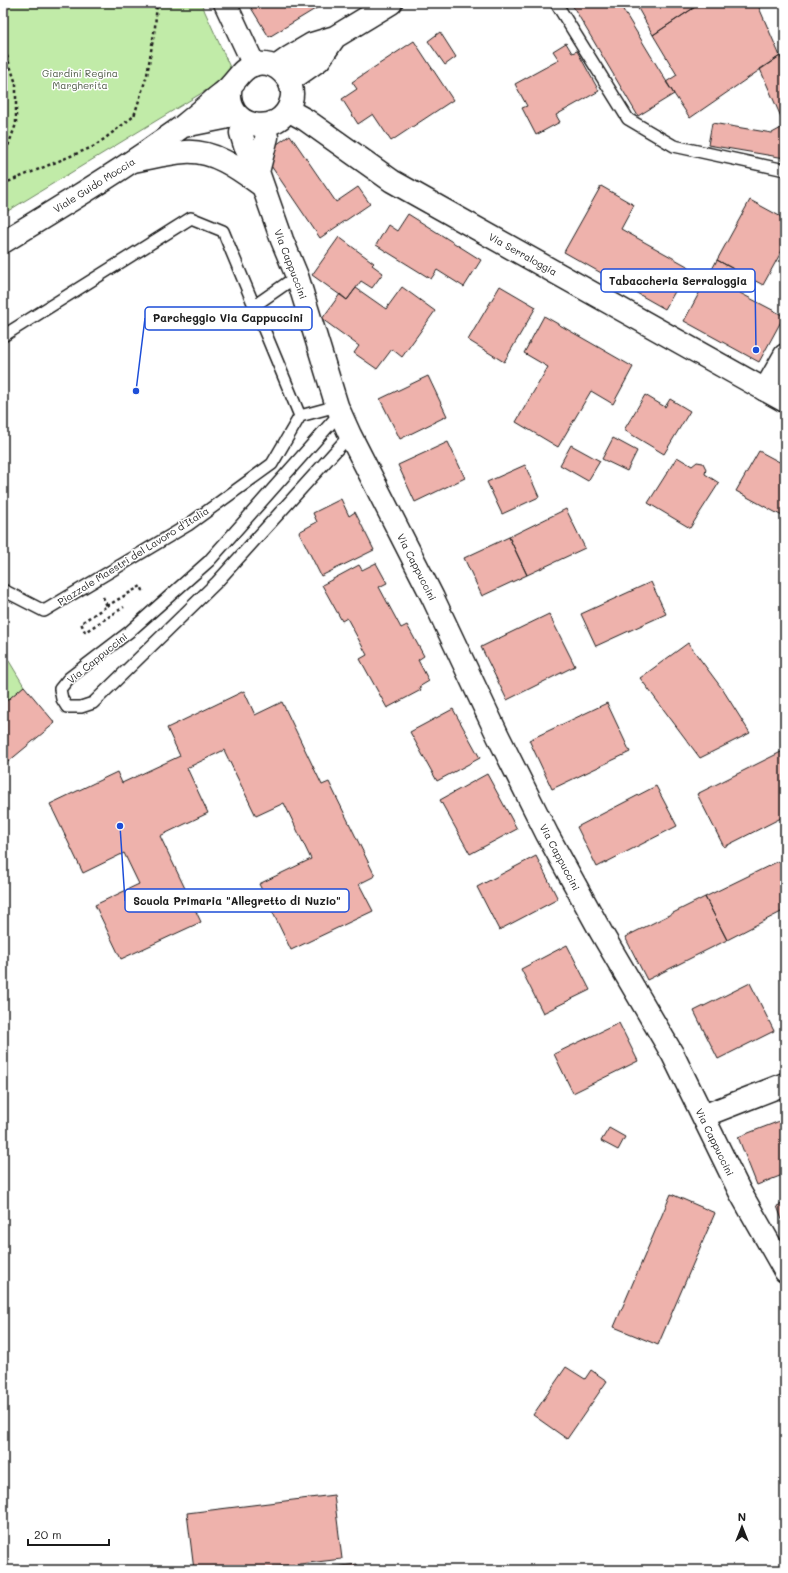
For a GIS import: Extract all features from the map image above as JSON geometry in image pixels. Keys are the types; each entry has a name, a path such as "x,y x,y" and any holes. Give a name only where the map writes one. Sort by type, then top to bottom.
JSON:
{"street":[{"path":"225,3 254,65 265,64 282,74 292,92 288,110"},
{"path":"282,74 290,57 312,44 335,37 391,3"},
{"name":"Viale Guido Moccia","path":"3,242 133,161 183,126 231,85 238,75 254,65"},
{"path":"231,85 229,94 247,119"},
{"name":"Viale Guido Moccia","path":"183,126 224,118 247,119 270,124 278,120 288,110"},
{"name":"Via Serraloggia","path":"288,110 306,120 392,180 785,401"},
{"name":"Via Cappuccini","path":"247,119 241,133 245,146 260,179 297,276 339,410 350,435 433,598 498,736 547,834 601,932 672,1055 740,1192 785,1271"},
{"path":"133,161 186,152 200,153 224,161 260,179"},
{"path":"765,390 785,355"},
{"path":"702,1116 785,1084"}],"lane":[{"path":"556,3 628,119 674,146 785,170"},
{"path":"3,336 191,218 223,231 300,416 339,410"},
{"path":"254,306 297,276"},
{"name":"Via Cappuccini","path":"339,410 209,561 129,632 69,678 60,688 62,699 67,707 81,707 93,702 217,582 350,435"},
{"name":"Piazzale Maestri del Lavoro d'Italia","path":"3,590 44,611 188,525 272,464 300,416"}],"path":[{"path":"3,184 95,146 134,116 147,75 155,28 157,3"},
{"path":"3,44 16,84 16,124 3,160"},
{"path":"111,616 85,632 81,623 141,586"},
{"path":"103,597 107,606"}],"green space":[{"name":"Giardini Regina Margherita","path":"3,3 201,3 233,74 3,214"},
{"path":"3,651 24,686 3,704"}],"building":[{"path":"248,3 325,3 269,37"},
{"path":"571,3 619,3 674,94 638,116"},
{"path":"635,3 701,3 653,35"},
{"path":"701,3 757,3 780,56 690,118 666,82 677,75 653,35"},
{"path":"440,32 456,57 445,65 428,41"},
{"path":"414,41 453,100 391,141 373,114 358,124 342,99 357,89 352,82"},
{"path":"566,43 572,53 577,51 599,91 556,115 560,122 536,135 522,108 527,106 515,84 559,60 553,51"},
{"path":"780,56 785,67 785,126 760,69"},
{"path":"712,123 772,133 785,126 785,158 708,145"},
{"path":"290,135 336,202 358,187 370,204 320,238 263,154"},
{"path":"601,186 634,205 621,229 689,267 665,309 564,252"},
{"path":"750,200 785,219 785,245 763,285 717,260"},
{"path":"408,214 481,260 464,287 437,270 431,279 376,245 388,225 397,231"},
{"path":"339,237 374,263 372,265 383,273 372,288 361,281 347,300 312,275"},
{"path":"717,260 748,277 740,293 784,316 759,362 684,321"},
{"path":"500,286 536,307 504,362 468,340"},
{"path":"402,287 435,311 402,357 392,349 377,369 354,353 359,346 322,319 340,294 347,300 356,288 386,309"},
{"path":"544,316 633,367 613,404 591,391 558,447 516,422 548,367 524,353"},
{"path":"428,376 447,416 400,439 380,399"},
{"path":"645,395 665,407 670,399 690,411 664,454 624,430"},
{"path":"613,438 637,451 627,471 602,459"},
{"path":"448,442 465,478 415,502 398,465"},
{"path":"571,445 600,461 588,481 560,465"},
{"path":"759,451 785,465 784,517 736,491"},
{"path":"677,457 692,466 697,462 703,463 706,469 705,474 719,483 690,528 648,503"},
{"path":"525,465 539,497 502,514 487,482"},
{"path":"341,499 349,516 355,512 374,550 321,576 299,532 317,522 313,513"},
{"path":"566,509 585,548 527,575 509,537"},
{"path":"509,537 527,575 482,596 464,558"},
{"path":"376,563 387,583 379,587 401,628 407,625 424,656 418,660 429,681 419,687 421,690 387,708 360,659 367,655 347,618 342,621 322,585 359,565 362,570"},
{"path":"651,582 666,614 596,646 581,614"},
{"path":"549,614 575,666 507,700 481,647"},
{"path":"688,643 723,690 750,733 700,758 640,678"},
{"path":"24,686 55,723 3,766 3,704"},
{"path":"244,691 255,715 282,702 322,785 329,782 375,876 359,884 373,911 291,950 259,884 311,859 284,803 256,816 224,750 187,768 208,813 160,836 201,922 121,959 95,905 139,884 124,853 83,873 50,804 117,772 122,783 180,756 167,728"},
{"path":"607,703 630,752 552,789 529,740"},
{"path":"453,709 480,758 437,781 410,732"},
{"path":"785,750 785,816 724,847 697,794"},
{"path":"487,774 517,829 470,854 440,800"},
{"path":"656,786 677,826 597,867 577,827"},
{"path":"536,856 558,899 499,930 477,887"},
{"path":"785,858 785,910 727,940 705,897"},
{"path":"705,897 727,940 647,980 625,937"},
{"path":"567,945 590,990 543,1013 521,969"},
{"path":"750,983 774,1031 718,1059 694,1011"},
{"path":"619,1023 638,1061 573,1093 554,1054"},
{"path":"785,1119 785,1174 757,1185 738,1137"},
{"path":"609,1128 625,1137 618,1150 601,1141"},
{"path":"671,1194 715,1213 658,1345 614,1327"},
{"path":"785,1203 785,1225 784,1225 777,1206"},
{"path":"566,1367 585,1379 591,1370 607,1381 567,1439 533,1415"},
{"path":"334,1495 342,1559 249,1570 194,1570 187,1513"},
{"path":"357,1564 358,1570 313,1570"}],"place":[{"name":"Tabaccheria Serraloggia","path":"756,350"},
{"name":"Parcheggio Via Cappuccini","path":"136,391"},
{"name":"Scuola Primaria \"Allegretto di Nuzio\"","path":"120,826"}]}
